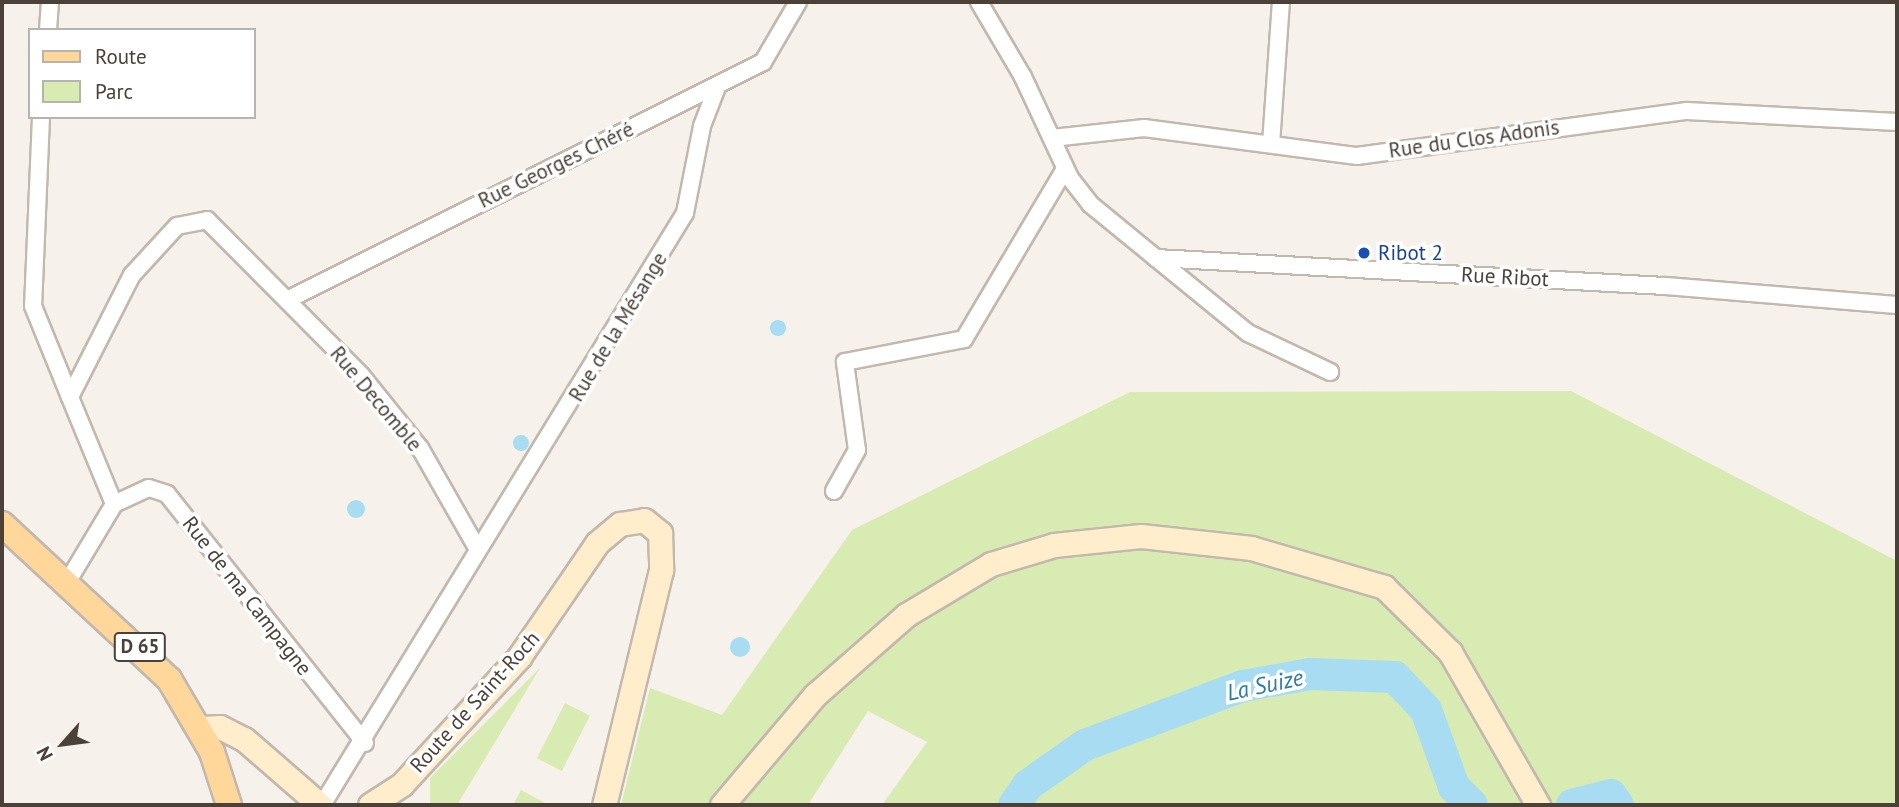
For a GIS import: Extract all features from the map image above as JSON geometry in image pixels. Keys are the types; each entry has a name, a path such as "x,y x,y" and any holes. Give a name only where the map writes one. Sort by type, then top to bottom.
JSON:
{"main road":[{"name":"D 65","path":"2,524 68,580 170,679 201,728 229,805"},
{"name":"Route de Saint-Roch","path":"370,805 402,784 519,657 597,543 620,524 653,524 663,556 604,805"},
{"path":"722,805 815,695 906,615 991,564 1054,545 1141,536 1251,548 1384,587 1450,652 1538,805"},
{"path":"201,728 220,727 244,739 321,805"}],"street":[{"path":"48,28 50,2"},
{"name":"Rue Georges Chéré","path":"286,300 718,87 763,62 798,2"},
{"path":"979,2 1052,138 1065,169 1090,204 1248,333 1330,372"},
{"path":"1271,144 1281,2"},
{"name":"Rue de la Mésange","path":"477,548 494,531 685,213 702,126 718,87"},
{"name":"Rue du Clos Adonis","path":"1052,138 1144,128 1357,156 1687,111 1897,122"},
{"path":"41,119 33,306 114,504 68,580"},
{"path":"834,491 856,450 845,362 964,340 1065,169"},
{"name":"Rue Decomble","path":"70,397 131,275 177,226 207,220 361,375 420,448 477,548"},
{"name":"Rue Ribot","path":"1156,258 1665,286 1897,306"},
{"name":"Rue de ma Campagne","path":"114,504 149,488 167,494 365,743"},
{"path":"321,805 365,743 477,548"}],"green space":[{"path":"1571,391 1897,561 1897,805 882,805 927,742 868,711 808,805 621,805 650,688 722,715 852,530 1130,392"},
{"path":"540,668 457,805 430,805 430,778"},
{"path":"565,703 590,716 562,771 537,758"},
{"path":"521,790 545,803 544,805 513,805"}],"water":[{"path":"775,320 781,320 786,328 784,334 775,336 770,331 770,325"},
{"path":"518,435 524,435 529,443 527,449 518,451 513,446 513,440"},
{"path":"356,500 362,503 365,509 362,515 356,518 350,515 347,509 350,503"},
{"path":"740,637 747,640 750,647 747,654 740,657 733,654 730,647 733,640"}],"waterway":[{"name":"La Suize","path":"1014,805 1028,785 1085,745 1243,686 1310,674 1395,677 1426,710 1454,787 1472,805"},
{"name":"La Suize","path":"1572,805 1611,795 1618,805"}],"place":[{"name":"Ribot 2","path":"1364,253"}]}
